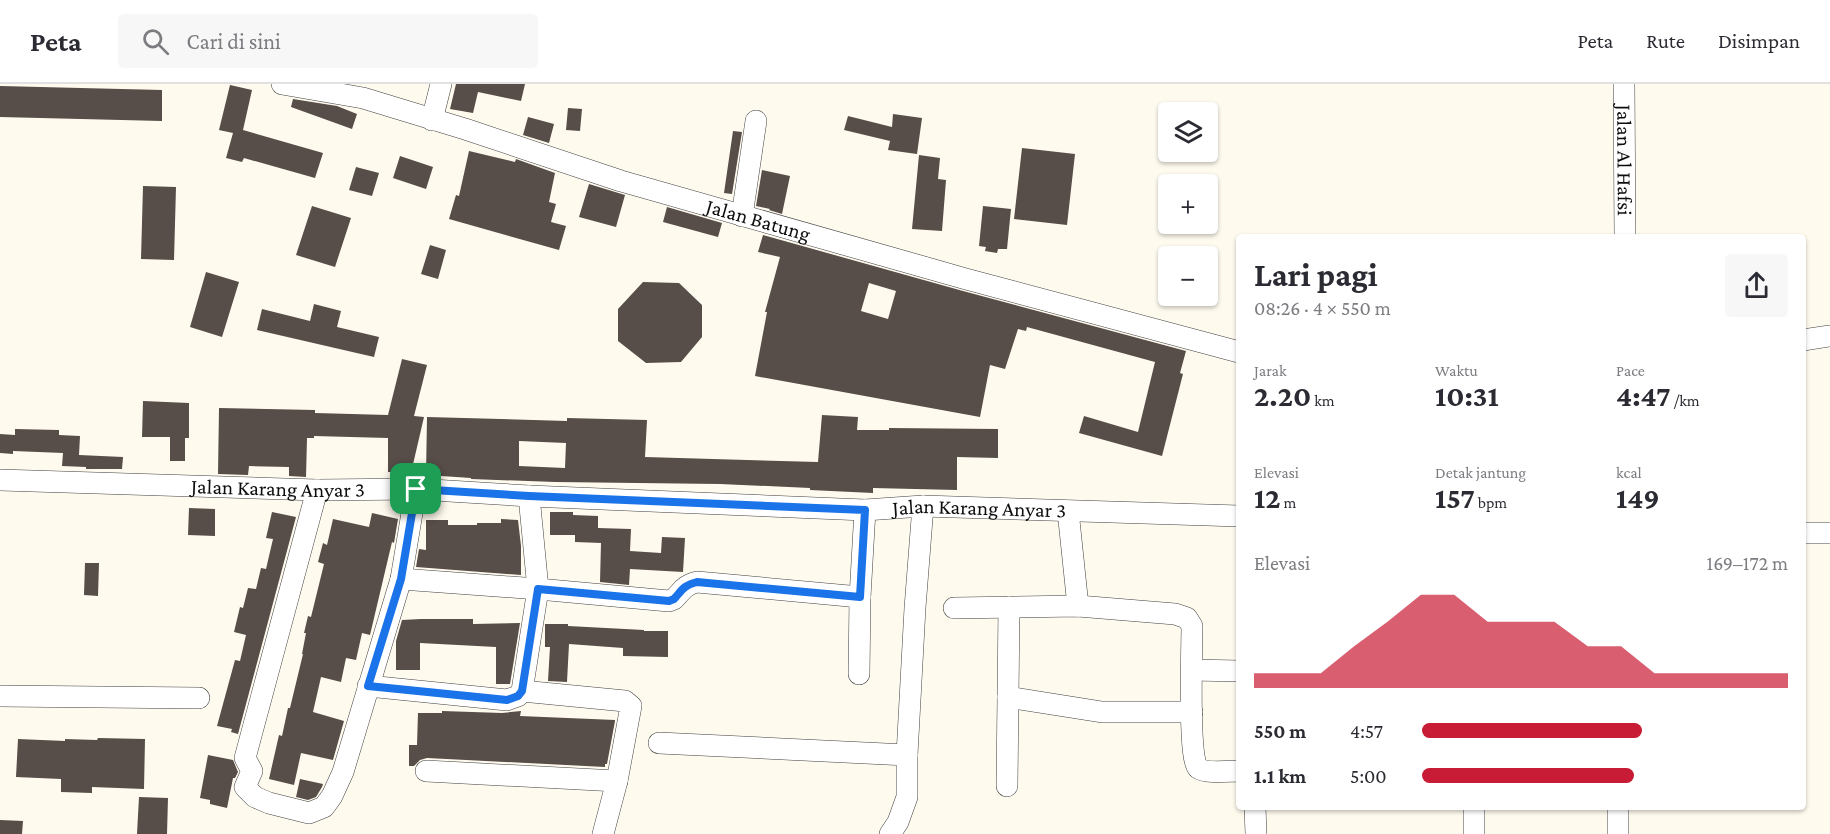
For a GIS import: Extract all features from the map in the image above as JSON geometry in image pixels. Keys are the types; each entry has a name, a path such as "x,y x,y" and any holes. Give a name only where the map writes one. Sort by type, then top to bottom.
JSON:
{"street":[{"name":"Jalan Batung","path":"282,84 364,91 432,120 621,181 966,279 1236,350"},
{"path":"432,120 441,84"},
{"name":"Jalan Al Hafsi","path":"1624,84 1625,234"},
{"path":"742,216 756,121"},
{"path":"1806,340 1830,336"},
{"name":"Jalan Karang Anyar 3","path":"0,480 317,490 416,489 865,510 923,506 1236,516"},
{"path":"317,490 244,758 252,771 245,787 255,797 309,813 324,807 343,772 401,579 416,489"},
{"path":"368,686 507,700 518,696 522,691 538,589 529,496"},
{"path":"890,834 898,822 907,797 907,755 923,506"},
{"path":"859,675 860,597 865,510"},
{"path":"1068,511 1078,606"},
{"path":"1806,533 1830,533"},
{"path":"401,579 669,601 674,599 685,586 697,582 860,597"},
{"path":"954,608 1078,606 1175,614 1187,618 1192,626 1193,758 1196,767 1208,771 1236,771"},
{"path":"1007,786 1009,607"},
{"path":"1192,670 1236,670"},
{"path":"522,691 626,701 631,706 617,781 603,834"},
{"path":"0,696 199,698"},
{"path":"1008,697 1102,712 1192,712"},
{"path":"659,743 907,755"},
{"path":"426,771 617,781"},
{"path":"1255,810 1256,834"},
{"path":"1474,810 1474,834"},
{"path":"1618,810 1618,834"}],"building":[{"path":"456,84 525,84 521,101 478,92 473,113 450,109"},
{"path":"230,85 252,90 243,130 323,153 315,178 244,158 242,162 226,158 233,133 219,130"},
{"path":"0,86 162,90 162,121 0,117"},
{"path":"293,99 337,106 357,114 352,129 291,107"},
{"path":"568,108 582,109 580,131 566,130"},
{"path":"893,114 922,118 917,154 888,150 890,141 844,130 848,116 892,127"},
{"path":"528,117 554,124 549,143 523,135"},
{"path":"733,131 742,132 732,194 724,193"},
{"path":"1022,148 1075,154 1067,225 1014,219"},
{"path":"469,151 515,162 516,159 555,173 549,202 556,204 551,222 566,226 559,250 449,219 456,195 459,196"},
{"path":"919,155 940,158 938,179 946,180 942,231 912,229"},
{"path":"400,156 433,167 426,189 393,178"},
{"path":"356,167 379,173 372,196 349,190"},
{"path":"762,170 790,176 782,214 756,206"},
{"path":"589,184 625,195 616,227 579,217"},
{"path":"143,186 176,187 174,260 141,259"},
{"path":"312,206 351,218 335,267 296,255"},
{"path":"983,206 1011,209 1007,249 998,249 997,253 985,251 986,247 979,246"},
{"path":"667,207 722,223 718,237 663,222"},
{"path":"763,235 1186,351 1180,373 1183,374 1162,456 1079,433 1084,416 1138,432 1155,362 1027,327 1026,331 1018,329 1005,369 990,365 980,417 755,376 767,312 765,312 780,257 758,252","holes":["869,283 896,291 888,319 861,311"]},
{"path":"430,245 446,250 438,279 421,274"},
{"path":"206,272 239,282 222,337 190,327"},
{"path":"643,282 679,283 702,305 702,337 681,362 646,363 618,341 618,309"},
{"path":"314,304 341,311 337,327 379,337 374,357 257,330 262,309 310,321"},
{"path":"402,359 427,365 414,416 424,417 411,473 388,472 388,438 314,436 314,438 307,438 306,477 289,476 289,467 249,466 248,475 218,474 219,408 315,410 315,413 388,415"},
{"path":"143,401 189,403 189,438 185,438 185,461 170,461 170,437 142,437"},
{"path":"822,415 858,417 857,430 998,429 998,458 957,457 957,490 873,488 873,493 720,484 555,482 426,475 427,417 567,421 567,418 647,420 645,457 818,462","holes":["519,441 566,443 565,468 519,466"]},
{"path":"15,429 59,430 59,435 80,436 79,455 123,457 122,469 62,466 63,453 13,451 13,454 0,453 0,434 15,435"},
{"path":"189,508 215,509 215,536 188,535"},
{"path":"272,512 296,517 238,734 231,732 232,729 217,726 235,660 240,661 246,635 234,632 240,607 243,608 248,588 256,589 261,568 266,569 273,539 266,538"},
{"path":"550,512 573,512 573,515 598,516 598,528 631,529 630,551 661,553 662,537 685,538 683,572 630,569 629,585 600,582 601,543 575,542 575,535 550,535"},
{"path":"372,513 398,519 370,635 362,633 356,660 346,658 341,682 321,677 313,712 344,721 333,760 301,753 294,785 269,779 279,735 282,736 288,708 290,708 303,654 308,616 311,617 324,564 318,562 323,543 327,545 333,519 369,527"},
{"path":"501,519 518,520 521,575 416,567 419,549 426,550 426,520 448,520 448,525 477,525 477,523 501,523"},
{"path":"85,563 99,563 98,596 84,595"},
{"path":"473,619 473,624 520,623 510,684 496,684 496,647 420,643 420,670 396,670 396,641 402,620"},
{"path":"545,624 668,631 668,657 623,656 623,648 569,644 567,682 548,681 550,647 545,647"},
{"path":"442,711 502,713 521,711 520,716 615,720 607,764 605,767 427,758 420,760 414,766 409,766 409,745 417,745 418,713 442,713"},
{"path":"98,738 145,739 144,789 92,787 92,793 61,792 61,779 16,777 18,739 65,741 65,739 97,740"},
{"path":"208,755 233,760 238,772 233,778 227,808 210,804 210,800 200,798"},
{"path":"300,779 323,784 316,797 308,800 296,797"},
{"path":"139,797 168,798 167,834 137,834"},
{"path":"0,820 23,821 22,834 0,834"}],"route":[{"path":"416,489 865,510 860,597 697,582 685,586 674,599 669,601 538,589 522,691 518,696 507,700 368,686 401,579 416,489"}]}
